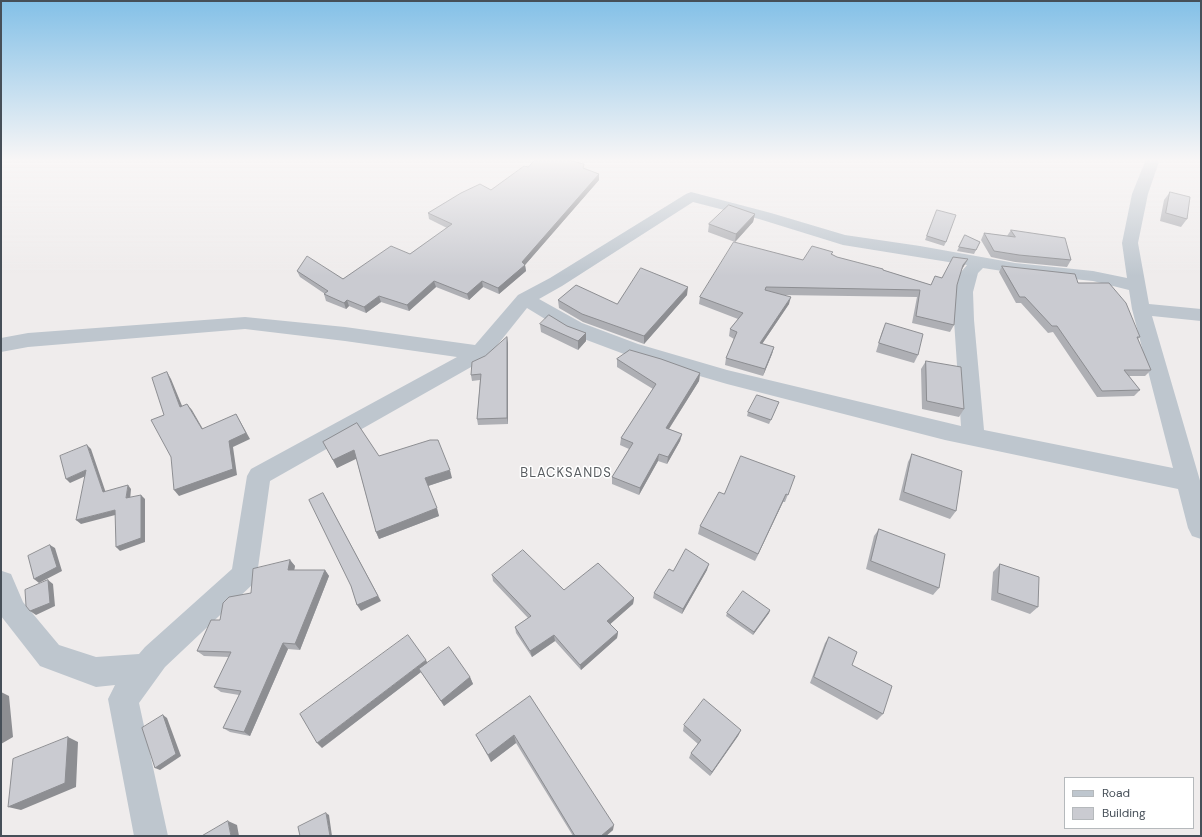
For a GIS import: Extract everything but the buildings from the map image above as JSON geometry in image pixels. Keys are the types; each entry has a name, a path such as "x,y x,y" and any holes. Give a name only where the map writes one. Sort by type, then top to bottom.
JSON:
{"street":[{"path":"151,836 123,699 155,658 244,575 258,476 480,353 525,299 556,282 688,198"},
{"path":"699,198 765,216 843,240 920,251 1016,268 1093,276 1137,286"},
{"path":"1139,198 1130,243 1141,309 1201,528"},
{"path":"973,436 964,320 964,292 970,272 979,262"},
{"path":"525,299 575,328 631,349 727,377 810,399 973,436 1188,481"},
{"path":"1141,309 1201,315"},
{"path":"1,345 28,340 245,323 344,334 480,353"},
{"path":"2,583 12,610 50,656 96,672 147,668"}],"district":[{"name":"BLACKSANDS","path":"566,474"}]}
